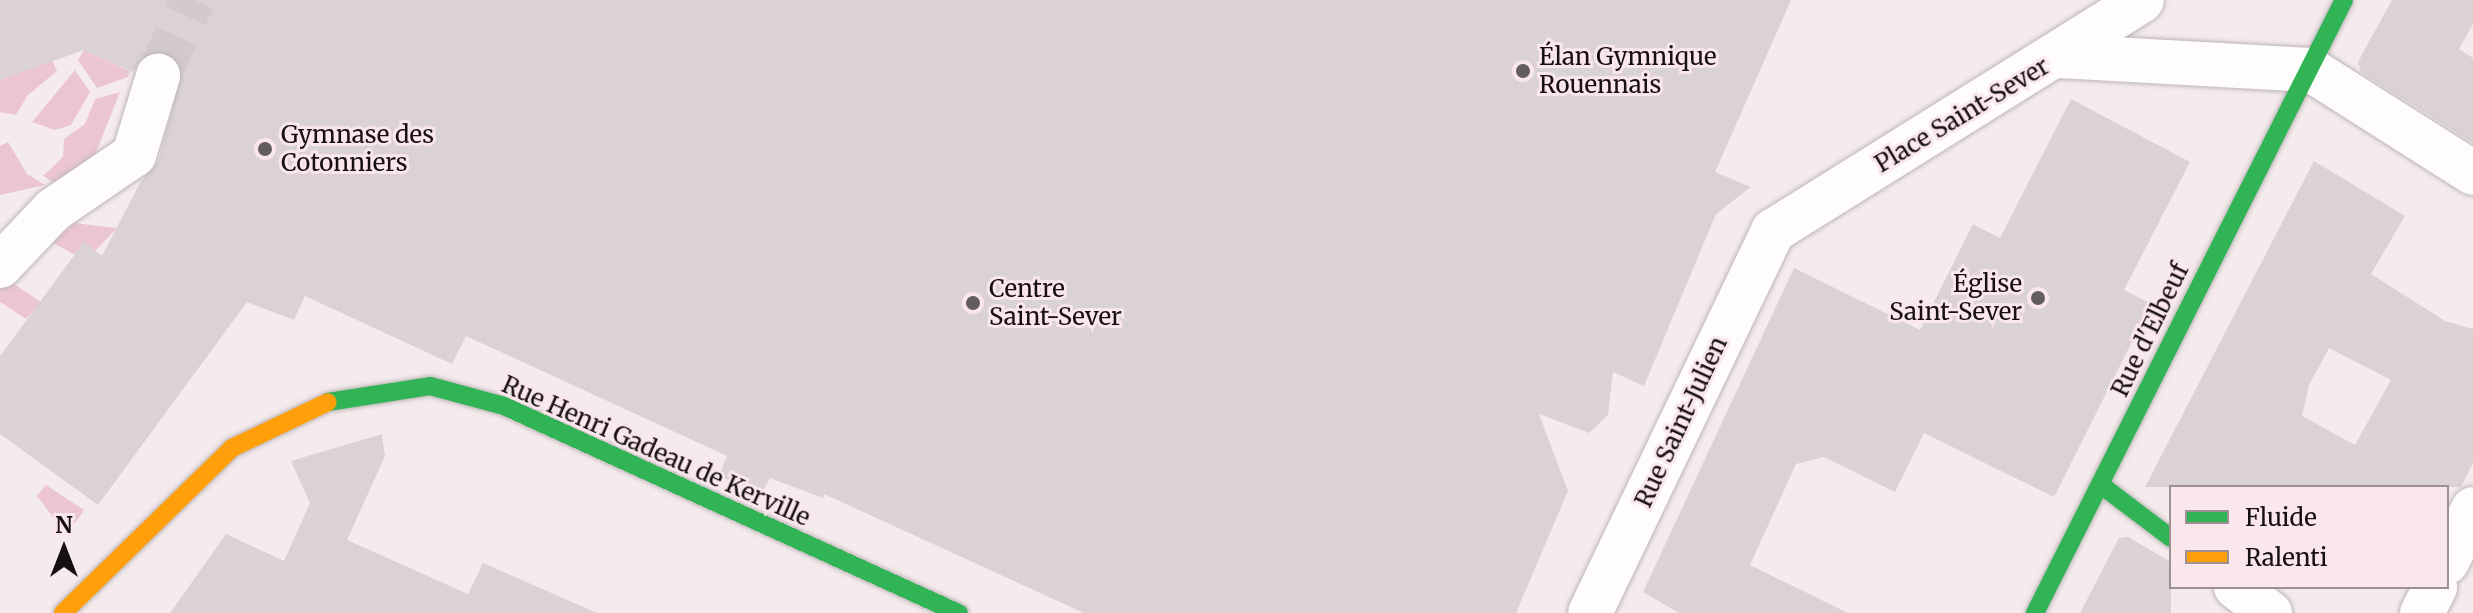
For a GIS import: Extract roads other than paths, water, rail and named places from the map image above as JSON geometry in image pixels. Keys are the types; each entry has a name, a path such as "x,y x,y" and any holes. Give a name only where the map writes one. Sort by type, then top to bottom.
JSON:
{"street":[{"path":"2059,56 2142,0"},
{"path":"2318,0 2311,70 2473,173"},
{"name":"Rue d'Elbeuf","path":"2035,613 2344,0"},
{"name":"Place Saint-Sever","path":"1773,231 2059,56 2311,70"},
{"path":"0,266 53,210 134,155 158,76"},
{"name":"Rue Saint-Julien","path":"1590,613 1773,231"},
{"name":"Rue Henri Gadeau de Kerville","path":"63,613 232,448 317,404 430,386 504,406 959,613"},
{"path":"2101,485 2169,536"},
{"path":"2239,589 2270,613"},
{"path":"2422,613 2434,589"}],"tunnel":[{"path":"158,76 193,0"}],"place":[{"name":"Élan Gymnique Rouennais","path":"1523,71"},
{"name":"Gymnase des Cotonniers","path":"265,149"},
{"name":"Église Saint-Sever","path":"2038,298"},
{"name":"Centre Saint-Sever","path":"973,303"}]}
